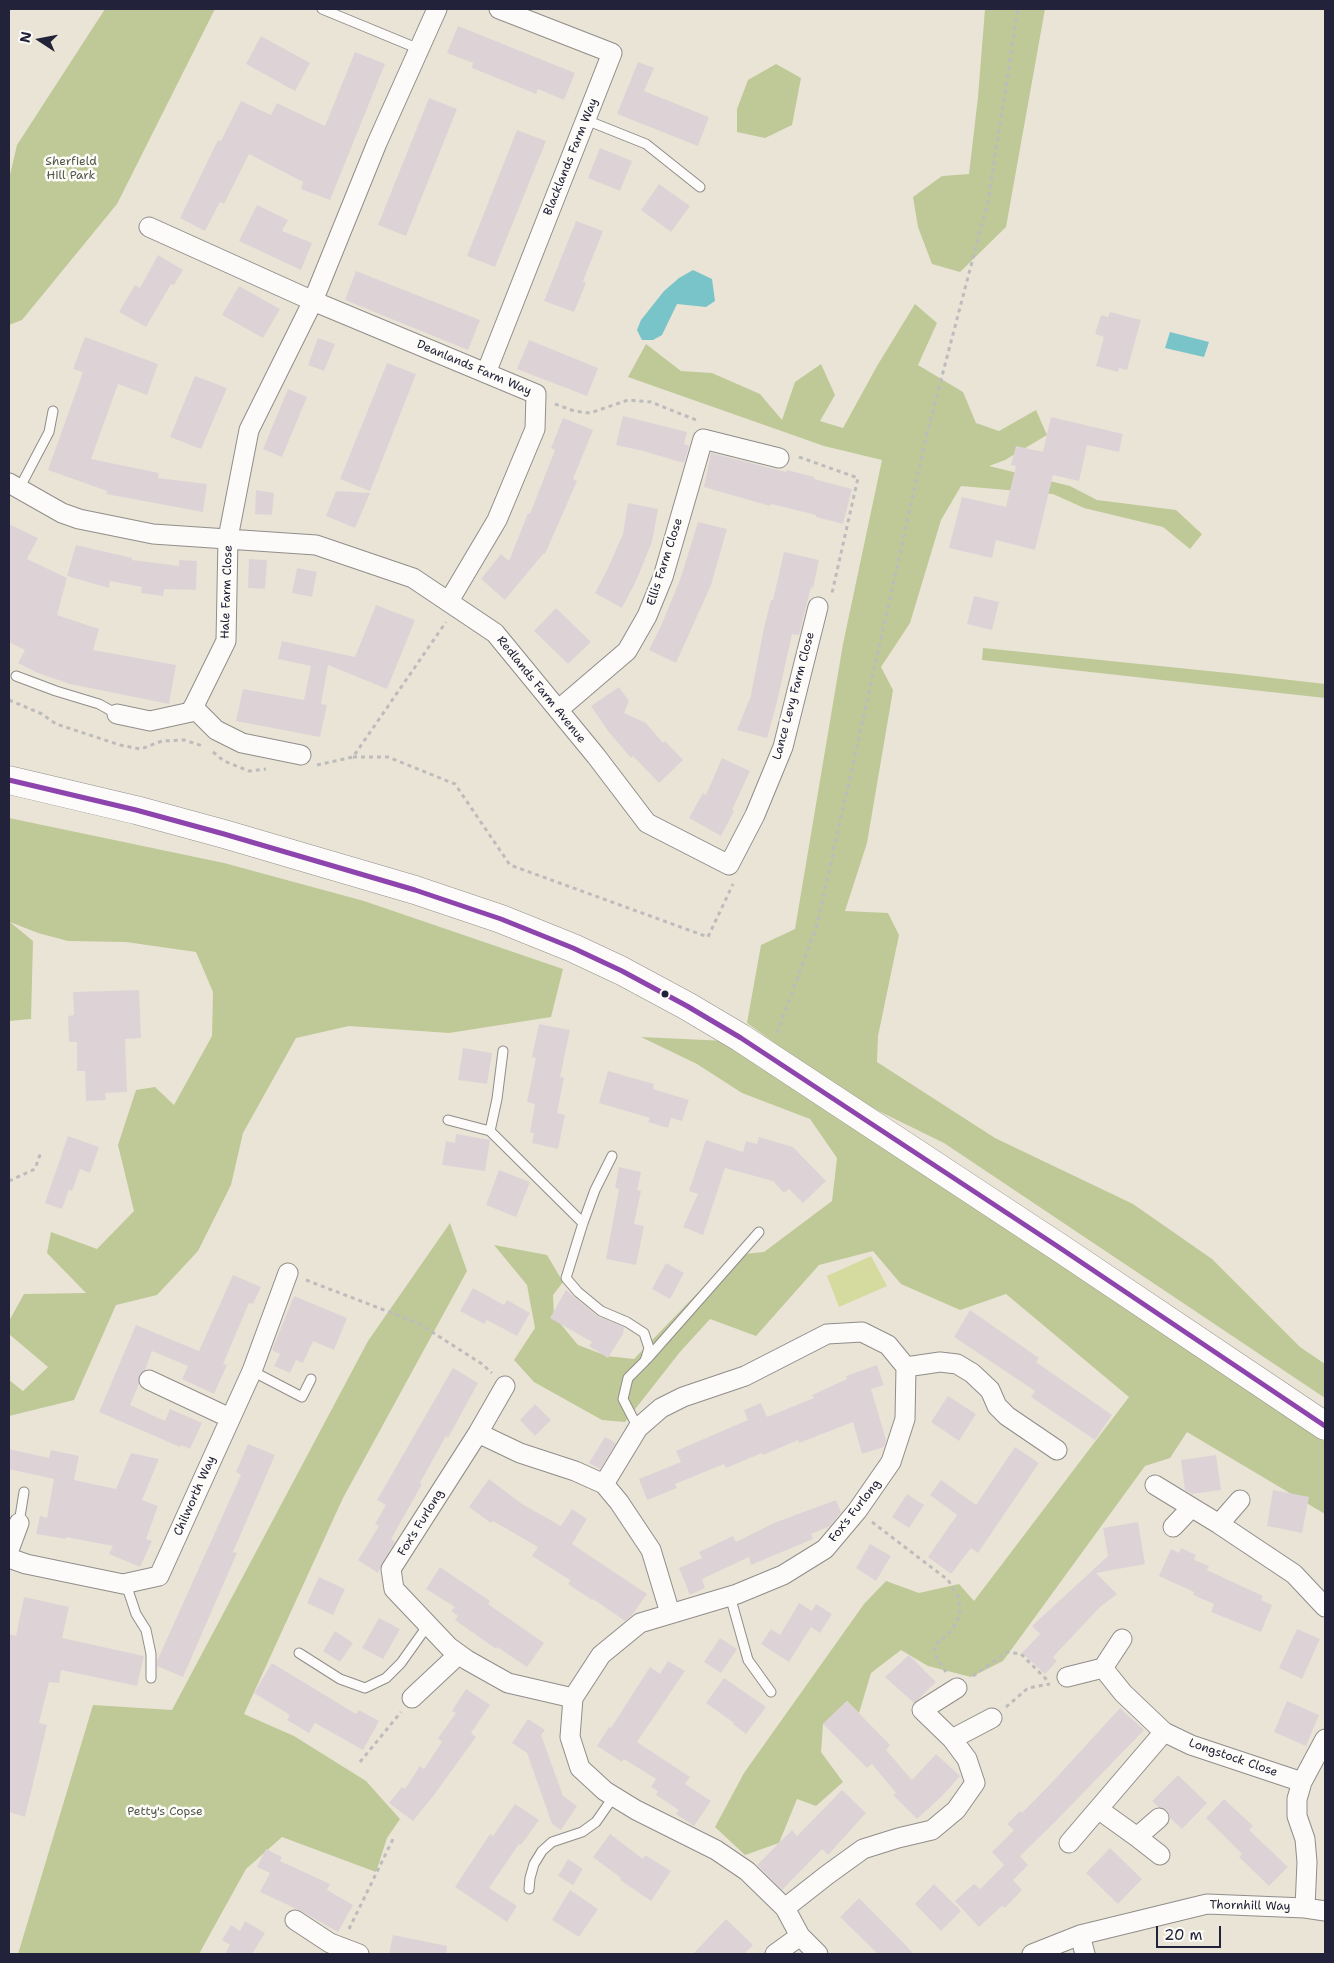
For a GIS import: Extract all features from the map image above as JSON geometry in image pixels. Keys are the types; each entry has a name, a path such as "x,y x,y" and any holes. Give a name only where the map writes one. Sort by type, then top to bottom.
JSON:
{"highway":[{"path":"9,780 136,810 415,890 501,919 573,948 622,971 700,1013 769,1057 1060,1248 1325,1426"}],"street":[{"path":"228,538 249,430 313,300 377,143 437,9"},
{"name":"Blacklands Farm Way","path":"486,373 612,53 499,9"},
{"path":"149,227 313,300"},
{"name":"Deanlands Farm Way","path":"313,300 536,394 535,429 501,511 449,601"},
{"path":"702,430 786,456"},
{"name":"Ellis Farm Close","path":"558,710 627,651 647,616 663,577 702,430"},
{"name":"Redlands Farm Avenue","path":"11,485 62,513 79,519 153,534 316,545 413,578 495,633 647,823 732,874"},
{"name":"Hale Farm Close","path":"193,707 226,642 228,538"},
{"name":"Lance Levy Farm Close","path":"732,874 783,746 824,600"},
{"path":"117,714 150,721 191,712 193,707 216,730 242,743 301,755"},
{"name":"Chilworth Way","path":"9,1558 26,1564 123,1584 159,1576 252,1371 288,1273"},
{"path":"604,1484 638,1428 661,1408 684,1397 745,1376 827,1334 862,1332 888,1345 906,1368 940,1362 957,1364 972,1373 990,1390 997,1406 1007,1416 1057,1450"},
{"name":"Fox's Furlong","path":"818,1954 800,1936 785,1908 747,1871 716,1850 636,1810 605,1791 580,1768 570,1737 573,1698 601,1655 640,1624 670,1613 730,1596 782,1575 825,1549 857,1511 891,1462 905,1419 906,1368"},
{"path":"149,1380 230,1418"},
{"name":"Fox's Furlong","path":"505,1386 478,1433 391,1569 394,1589 458,1654 508,1682 573,1698"},
{"path":"478,1433 520,1453 575,1471 604,1484 619,1502 651,1550 670,1613"},
{"path":"1155,1485 1219,1524 1294,1574 1325,1607"},
{"path":"1219,1524 1240,1500"},
{"path":"1173,1527 1191,1508"},
{"path":"9,1550 19,1523"},
{"path":"1058,1681 1103,1668 1122,1639"},
{"path":"412,1698 458,1654"},
{"name":"Longstock Close","path":"1103,1668 1123,1693 1164,1732 1191,1745 1302,1782"},
{"path":"785,1908 863,1849 932,1830 956,1810 975,1783 967,1759 952,1739 922,1710 957,1688"},
{"path":"952,1739 992,1718"},
{"path":"1069,1843 1164,1732"},
{"path":"1305,1908 1305,1839 1297,1816 1297,1799 1302,1782 1325,1740"},
{"path":"1098,1809 1160,1855"},
{"path":"1137,1837 1159,1818"},
{"name":"Thornhill Way","path":"1032,1954 1080,1936 1207,1904 1305,1908 1325,1911"},
{"path":"295,1920 328,1949 359,1954"},
{"path":"775,1954 800,1936"},
{"path":"1080,1936 1085,1954"}],"lane":[{"path":"322,9 419,49"},
{"path":"586,120 646,144 700,188"},
{"path":"11,485 49,432 53,411"},
{"path":"16,676 99,704 117,714"},
{"path":"490,1131 497,1099 503,1051"},
{"path":"448,1120 490,1131 582,1223"},
{"path":"612,1156 582,1223 566,1278 578,1292 601,1311 628,1322 644,1333 649,1348 646,1361"},
{"path":"638,1428 623,1399 628,1378 646,1361 759,1232"},
{"path":"252,1371 302,1397 311,1379"},
{"path":"19,1523 24,1492"},
{"path":"123,1584 129,1593 136,1614 146,1630 151,1654 151,1678"},
{"path":"730,1596 748,1660 772,1692"},
{"path":"299,1653 340,1679 365,1688 377,1684 386,1678 401,1663 428,1625"},
{"path":"529,1889 534,1864 542,1851 552,1842 582,1832 596,1822 614,1796"}],"path":[{"path":"769,1057 817,925 926,437 988,201 1018,9"},
{"path":"536,394 574,411 590,413 628,400 651,402 702,430"},
{"path":"786,456 858,478 824,600"},
{"path":"353,757 388,757 455,784 510,865 708,937 732,874"},
{"path":"9,1180 35,1169 41,1152"},
{"path":"288,1273 418,1323 482,1364 505,1386"},
{"path":"857,1511 948,1580 959,1598 960,1614 952,1629 934,1646 936,1659 957,1688 1007,1652 1021,1654 1058,1681"},
{"path":"992,1718 1028,1688 1058,1681"},
{"path":"360,1762 412,1698"},
{"path":"328,1949 345,1936 394,1837"}],"green space":[{"name":"Sherfield Hill Park","path":"105,9 215,9 117,204 22,320 9,325 9,179 17,145"},
{"path":"985,9 1045,9 1006,227 960,272 932,264 918,227 913,197 942,176 969,174 978,97"},
{"path":"776,64 801,78 792,125 765,138 737,132 737,109 748,80"},
{"path":"915,304 937,323 918,365 963,392 976,423 999,431 1036,410 1047,435 1005,460 989,466 1070,486 1097,500 1176,510 1202,534 1190,549 1163,527 1084,508 1053,494 961,486 941,520 910,623 881,667 893,690 867,843 845,911 888,913 899,935 878,1036 877,1062 995,1138 1133,1204 1212,1259 1300,1347 1325,1364 1325,1398 944,1143 848,1096 747,1023 761,945 795,929 843,644 882,460 824,446 628,377 646,344 681,371 712,373 760,394 782,420 795,382 821,364 835,395 820,421 843,428 877,366"},
{"path":"983,648 1325,684 1325,698 982,660"},
{"path":"9,818 224,863 364,901 563,969 551,1017 449,1033 349,1026 296,1038 243,1133 231,1185 198,1251 157,1295 116,1305 74,1400 9,1416 9,1380 23,1391 48,1367 9,1334 9,1321 24,1294 86,1293 47,1253 51,1232 97,1249 134,1211 118,1145 136,1090 155,1087 174,1105 212,1036 213,992 196,952 126,942 68,941 38,933 10,922 33,941 31,1019 9,1021"},
{"path":"641,1037 727,1041 1325,1441 1325,1514 1187,1432 1170,1458 1145,1466 1003,1661 971,1677 928,1666 901,1650 871,1673 859,1713 847,1701 823,1724 821,1752 843,1782 816,1806 797,1799 779,1843 745,1855 715,1827 744,1773 864,1604 886,1581 919,1593 959,1584 974,1601 1129,1397 1006,1294 960,1310 901,1284 873,1251 819,1265 756,1336 710,1319 680,1352 625,1422 602,1420 534,1382 514,1360 535,1328 527,1285 494,1245 547,1255 563,1282 553,1295 554,1316 578,1345 607,1356 634,1359 734,1255 764,1252 832,1201 837,1158 810,1119 742,1093 697,1064"},
{"name":"Petty's Copse","path":"450,1223 467,1271 343,1498 244,1714 294,1736 366,1781 400,1819 387,1838 376,1872 282,1837 246,1869 199,1954 18,1954 93,1705 172,1710 368,1341"},
{"path":"871,1256 887,1286 839,1307 827,1276"}],"water":[{"path":"693,270 712,279 715,301 706,307 677,304 662,335 653,340 642,340 637,330 641,320 664,291 679,278"},
{"path":"1170,332 1209,342 1204,357 1165,348"}],"building":[{"path":"458,26 575,73 564,100 538,89 536,94 472,68 473,63 447,53"},
{"path":"261,36 310,63 295,91 246,64"},
{"path":"355,52 385,64 330,200 301,189 303,182 249,154 224,204 220,202 205,231 180,218 218,140 221,141 241,101 271,115 277,103 325,126"},
{"path":"638,62 654,68 644,91 709,117 698,146 617,114"},
{"path":"429,98 457,109 406,236 378,225"},
{"path":"517,130 546,141 495,267 467,256"},
{"path":"600,148 632,161 620,191 588,178"},
{"path":"659,184 690,206 671,232 641,210"},
{"path":"257,205 288,220 282,231 312,243 301,270 239,241"},
{"path":"576,221 603,231 583,281 586,283 574,312 544,301"},
{"path":"158,255 183,270 174,285 171,284 146,327 119,312 135,285 140,288"},
{"path":"356,271 480,320 468,350 345,300"},
{"path":"239,286 280,309 263,338 222,315"},
{"path":"1110,312 1141,320 1127,370 1119,368 1118,372 1096,366 1104,337 1095,334 1101,315 1108,317"},
{"path":"85,337 158,364 147,395 118,384 91,459 159,473 158,478 207,484 203,512 106,494 107,491 48,470 83,372 73,369"},
{"path":"318,338 335,344 324,371 308,365"},
{"path":"529,340 598,368 587,396 517,369"},
{"path":"387,363 416,374 370,491 340,479"},
{"path":"195,376 227,388 201,449 170,437"},
{"path":"288,389 307,397 282,457 263,449"},
{"path":"623,416 687,432 684,444 689,446 684,463 616,445"},
{"path":"1051,417 1123,434 1119,452 1087,445 1079,481 1053,475 1035,550 996,540 992,558 949,548 962,497 1006,507 1016,466 1011,465 1016,446 1043,452"},
{"path":"563,418 593,430 573,479 577,481 545,554 543,554 505,600 481,579 501,554 509,561 555,450 551,448"},
{"path":"711,453 786,472 787,470 852,489 843,524 816,517 816,515 771,504 770,506 704,487"},
{"path":"256,490 274,493 272,515 255,514"},
{"path":"336,491 370,493 355,528 326,516"},
{"path":"628,503 658,509 652,542 636,581 622,608 595,593 623,534"},
{"path":"698,522 727,529 711,585 676,663 649,650 681,577"},
{"path":"9,524 38,538 27,559 67,578 57,615 99,629 93,650 176,665 169,704 70,684 38,673 18,663 25,650 9,642"},
{"path":"76,545 132,558 132,560 179,566 179,560 197,561 196,590 164,589 163,596 141,593 142,587 110,581 109,588 67,576"},
{"path":"784,552 819,560 799,635 792,634 767,738 737,730 752,693 764,628 771,600 773,600"},
{"path":"249,559 267,560 265,589 248,588"},
{"path":"297,568 317,572 312,597 292,593"},
{"path":"974,596 999,602 992,630 967,624"},
{"path":"376,605 415,620 387,689 328,665 321,704 327,705 320,737 236,721 243,689 304,700 311,666 278,659 282,641 355,657"},
{"path":"556,608 591,642 568,664 534,631"},
{"path":"619,687 629,701 624,713 646,723 663,743 665,741 683,760 659,783 633,756 631,758 608,731 591,706"},
{"path":"722,758 750,771 732,810 734,811 721,836 689,818 703,793 706,795"},
{"path":"139,990 141,1038 125,1039 127,1092 105,1093 106,1100 86,1101 85,1071 77,1071 77,1042 69,1042 68,1016 74,1015 73,992"},
{"path":"539,1024 570,1030 560,1077 564,1078 557,1113 565,1115 558,1149 532,1143 534,1133 530,1133 535,1104 527,1102 536,1058 532,1057"},
{"path":"463,1048 492,1053 487,1084 458,1080"},
{"path":"608,1071 654,1084 653,1089 689,1100 682,1121 671,1118 668,1128 648,1122 650,1118 599,1103"},
{"path":"456,1134 490,1140 485,1171 442,1165 446,1141 455,1143"},
{"path":"68,1136 99,1147 90,1173 80,1169 72,1191 69,1190 62,1209 45,1203"},
{"path":"759,1137 793,1147 826,1181 803,1203 789,1189 784,1193 773,1181 725,1168 703,1235 683,1227 698,1194 689,1191 706,1140 743,1152 746,1141 757,1144"},
{"path":"619,1167 641,1172 637,1190 641,1191 634,1224 644,1226 636,1265 606,1259 619,1189 615,1188"},
{"path":"499,1170 530,1182 516,1217 486,1205"},
{"path":"666,1263 684,1273 670,1299 652,1289"},
{"path":"233,1275 261,1287 253,1304 249,1303 223,1364 227,1365 214,1394 182,1379 188,1366 152,1351 145,1370 139,1376 139,1384 130,1405 165,1421 170,1409 202,1423 190,1449 181,1445 180,1447 99,1412 136,1325 199,1351"},
{"path":"473,1288 504,1305 507,1300 530,1313 517,1336 487,1320 484,1324 460,1311"},
{"path":"566,1290 597,1316 624,1327 623,1334 608,1358 589,1346 592,1342 550,1318"},
{"path":"294,1296 347,1318 334,1350 313,1341 303,1363 296,1360 290,1373 274,1366 280,1354 272,1350"},
{"path":"970,1310 1039,1358 1036,1362 1112,1415 1095,1440 1031,1397 1035,1391 954,1337"},
{"path":"877,1365 884,1385 871,1389 886,1440 884,1447 862,1454 853,1422 799,1443 798,1440 763,1455 762,1453 726,1468 724,1464 675,1484 677,1488 647,1500 639,1479 681,1462 676,1451 748,1420 744,1410 761,1403 767,1417 814,1398 812,1395 847,1379 846,1376"},
{"path":"453,1368 478,1383 448,1438 446,1436 420,1483 422,1484 391,1539 395,1542 378,1573 358,1560 379,1526 375,1524 386,1505 377,1500"},
{"path":"948,1396 976,1414 959,1441 931,1422"},
{"path":"535,1404 551,1420 535,1436 520,1420"},
{"path":"605,1437 616,1443 600,1469 589,1463"},
{"path":"248,1444 275,1455 233,1552 237,1553 183,1677 157,1666 157,1661 241,1475 236,1472"},
{"path":"1015,1447 1039,1463 978,1553 971,1548 951,1574 928,1557 957,1515 930,1495 941,1480 976,1505"},
{"path":"9,1449 49,1458 51,1450 79,1456 74,1480 116,1489 131,1453 159,1459 142,1500 158,1506 146,1539 152,1541 140,1567 109,1554 113,1546 66,1537 66,1539 36,1534 40,1516 47,1518 54,1479 9,1469"},
{"path":"1216,1455 1221,1490 1192,1494 1185,1490 1181,1460"},
{"path":"489,1479 522,1504 561,1526 572,1509 587,1519 572,1544 647,1594 632,1615 625,1621 592,1600 568,1584 570,1580 532,1556 538,1547 493,1521 491,1523 469,1507"},
{"path":"1273,1490 1309,1497 1302,1533 1267,1526"},
{"path":"907,1494 924,1505 909,1528 892,1517"},
{"path":"836,1500 841,1512 830,1526 811,1534 813,1539 751,1565 749,1557 702,1579 705,1588 690,1595 679,1568 702,1558 699,1552 733,1536 736,1542 774,1523"},
{"path":"1138,1522 1145,1564 1096,1573 1117,1594 1100,1607 1053,1657 1057,1661 1045,1674 1022,1653 1040,1634 1032,1626 1108,1556 1103,1528"},
{"path":"870,1544 891,1556 876,1581 856,1568"},
{"path":"1181,1548 1196,1555 1194,1560 1209,1566 1207,1570 1263,1596 1261,1600 1272,1605 1261,1632 1211,1612 1214,1604 1193,1595 1194,1592 1159,1576 1171,1549 1179,1553"},
{"path":"440,1567 490,1601 488,1604 544,1643 527,1667 497,1647 496,1649 455,1620 458,1616 451,1611 455,1607 426,1589"},
{"path":"319,1577 345,1589 333,1615 307,1603"},
{"path":"24,1597 69,1607 62,1638 144,1656 137,1686 61,1670 59,1683 49,1682 39,1723 47,1725 25,1817 9,1812 9,1634 16,1636"},
{"path":"799,1603 812,1611 816,1604 832,1614 820,1633 811,1627 789,1662 761,1644 771,1629 780,1635"},
{"path":"379,1618 400,1629 383,1659 362,1648"},
{"path":"1297,1629 1320,1639 1302,1679 1279,1668"},
{"path":"335,1631 353,1643 340,1662 323,1651"},
{"path":"720,1638 737,1649 721,1673 704,1662"},
{"path":"909,1655 936,1682 914,1703 885,1677"},
{"path":"668,1661 685,1671 637,1742 690,1777 685,1784 711,1801 694,1826 676,1814 679,1810 656,1795 658,1791 651,1787 656,1779 624,1759 622,1762 597,1746 609,1727 611,1728 650,1667 660,1674"},
{"path":"272,1663 356,1714 359,1710 379,1721 363,1750 315,1723 309,1733 287,1720 290,1715 254,1693"},
{"path":"724,1678 766,1707 746,1734 706,1703"},
{"path":"466,1689 490,1705 471,1733 476,1737 413,1821 389,1803 402,1787 405,1789 420,1766 424,1769 442,1742 438,1738 456,1713 452,1711"},
{"path":"847,1701 890,1745 886,1750 912,1780 936,1754 960,1776 917,1819 893,1795 896,1793 872,1764 867,1768 823,1724"},
{"path":"1287,1701 1319,1715 1306,1746 1274,1732"},
{"path":"1120,1708 1144,1730 1020,1856 1028,1865 1013,1880 1022,1890 1005,1908 1002,1906 979,1927 955,1901 974,1884 980,1889 1004,1865 992,1852 1014,1830 1007,1824 1020,1811 1022,1813"},
{"path":"528,1719 545,1730 541,1735 563,1796 577,1806 561,1830 552,1824 527,1753 512,1743"},
{"path":"1178,1775 1207,1803 1182,1829 1170,1818 1167,1810 1158,1807 1152,1801"},
{"path":"842,1790 866,1813 828,1855 822,1849 782,1890 757,1865 792,1830 797,1836"},
{"path":"1224,1799 1253,1826 1249,1830 1288,1867 1269,1886 1239,1857 1242,1854 1206,1818"},
{"path":"515,1804 539,1820 521,1845 519,1844 489,1888 517,1906 507,1922 455,1887 490,1834 493,1836"},
{"path":"610,1834 643,1859 645,1855 671,1871 651,1901 620,1880 621,1878 593,1857"},
{"path":"1110,1848 1142,1879 1118,1904 1086,1873"},
{"path":"266,1849 282,1857 280,1861 330,1884 327,1890 353,1905 338,1932 301,1911 260,1892 270,1873 257,1867"},
{"path":"568,1859 583,1869 573,1885 558,1876"},
{"path":"934,1884 961,1911 941,1931 915,1904"},
{"path":"570,1890 598,1909 579,1937 552,1920"},
{"path":"859,1898 914,1954 878,1954 840,1917"},
{"path":"726,1919 753,1945 744,1954 693,1954"},
{"path":"245,1921 265,1933 252,1954 225,1954 230,1945 222,1940 231,1925 240,1931"},
{"path":"393,1935 447,1946 446,1954 389,1954"}],"transit line":[{"path":"9,780 136,810 415,890 501,919 573,948 622,971 741,1038 1060,1248 1325,1426"}]}
